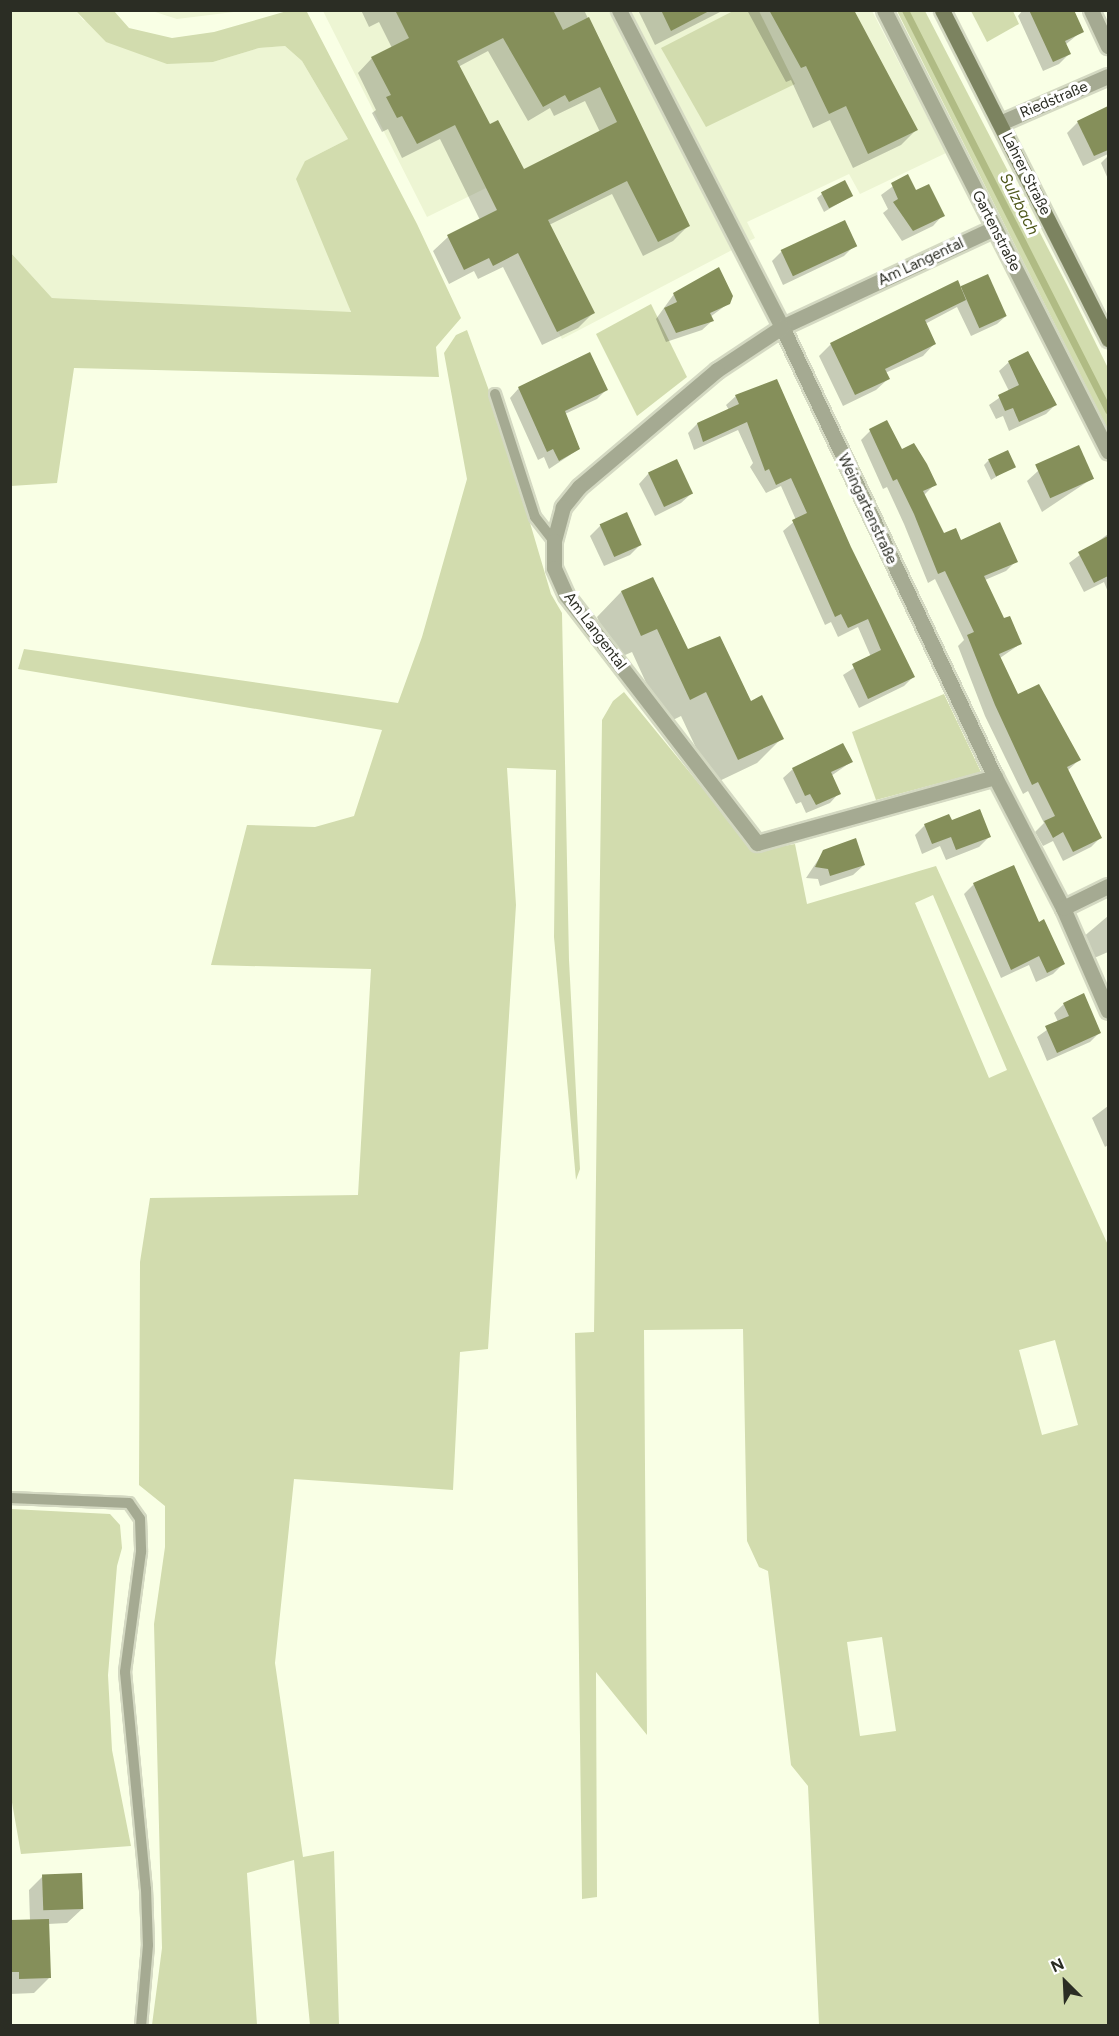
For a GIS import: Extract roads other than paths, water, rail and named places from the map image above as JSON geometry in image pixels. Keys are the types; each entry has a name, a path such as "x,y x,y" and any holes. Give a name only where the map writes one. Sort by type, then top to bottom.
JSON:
{"street":[{"name":"Weingartenstraße","path":"619,10 782,327 995,777 1063,908 1108,1011"},
{"name":"Gartenstraße","path":"884,10 1108,451"},
{"name":"Lahrer Straße","path":"942,10 1108,339"},
{"path":"1091,10 1108,46"},
{"name":"Riedstraße","path":"1000,123 1108,76"},
{"name":"Am Langental","path":"994,228 782,327 717,370 615,453 563,507 554,541 554,568 566,595 757,843 995,777"},
{"path":"1063,908 1108,886"}],"lane":[{"path":"495,394 535,517 554,541"},
{"path":"10,1498 129,1503 140,1519 141,1552 125,1672 146,1889 148,1945 141,2025"}],"waterway":[{"name":"Sulzbach","path":"905,10 1108,410"}]}
